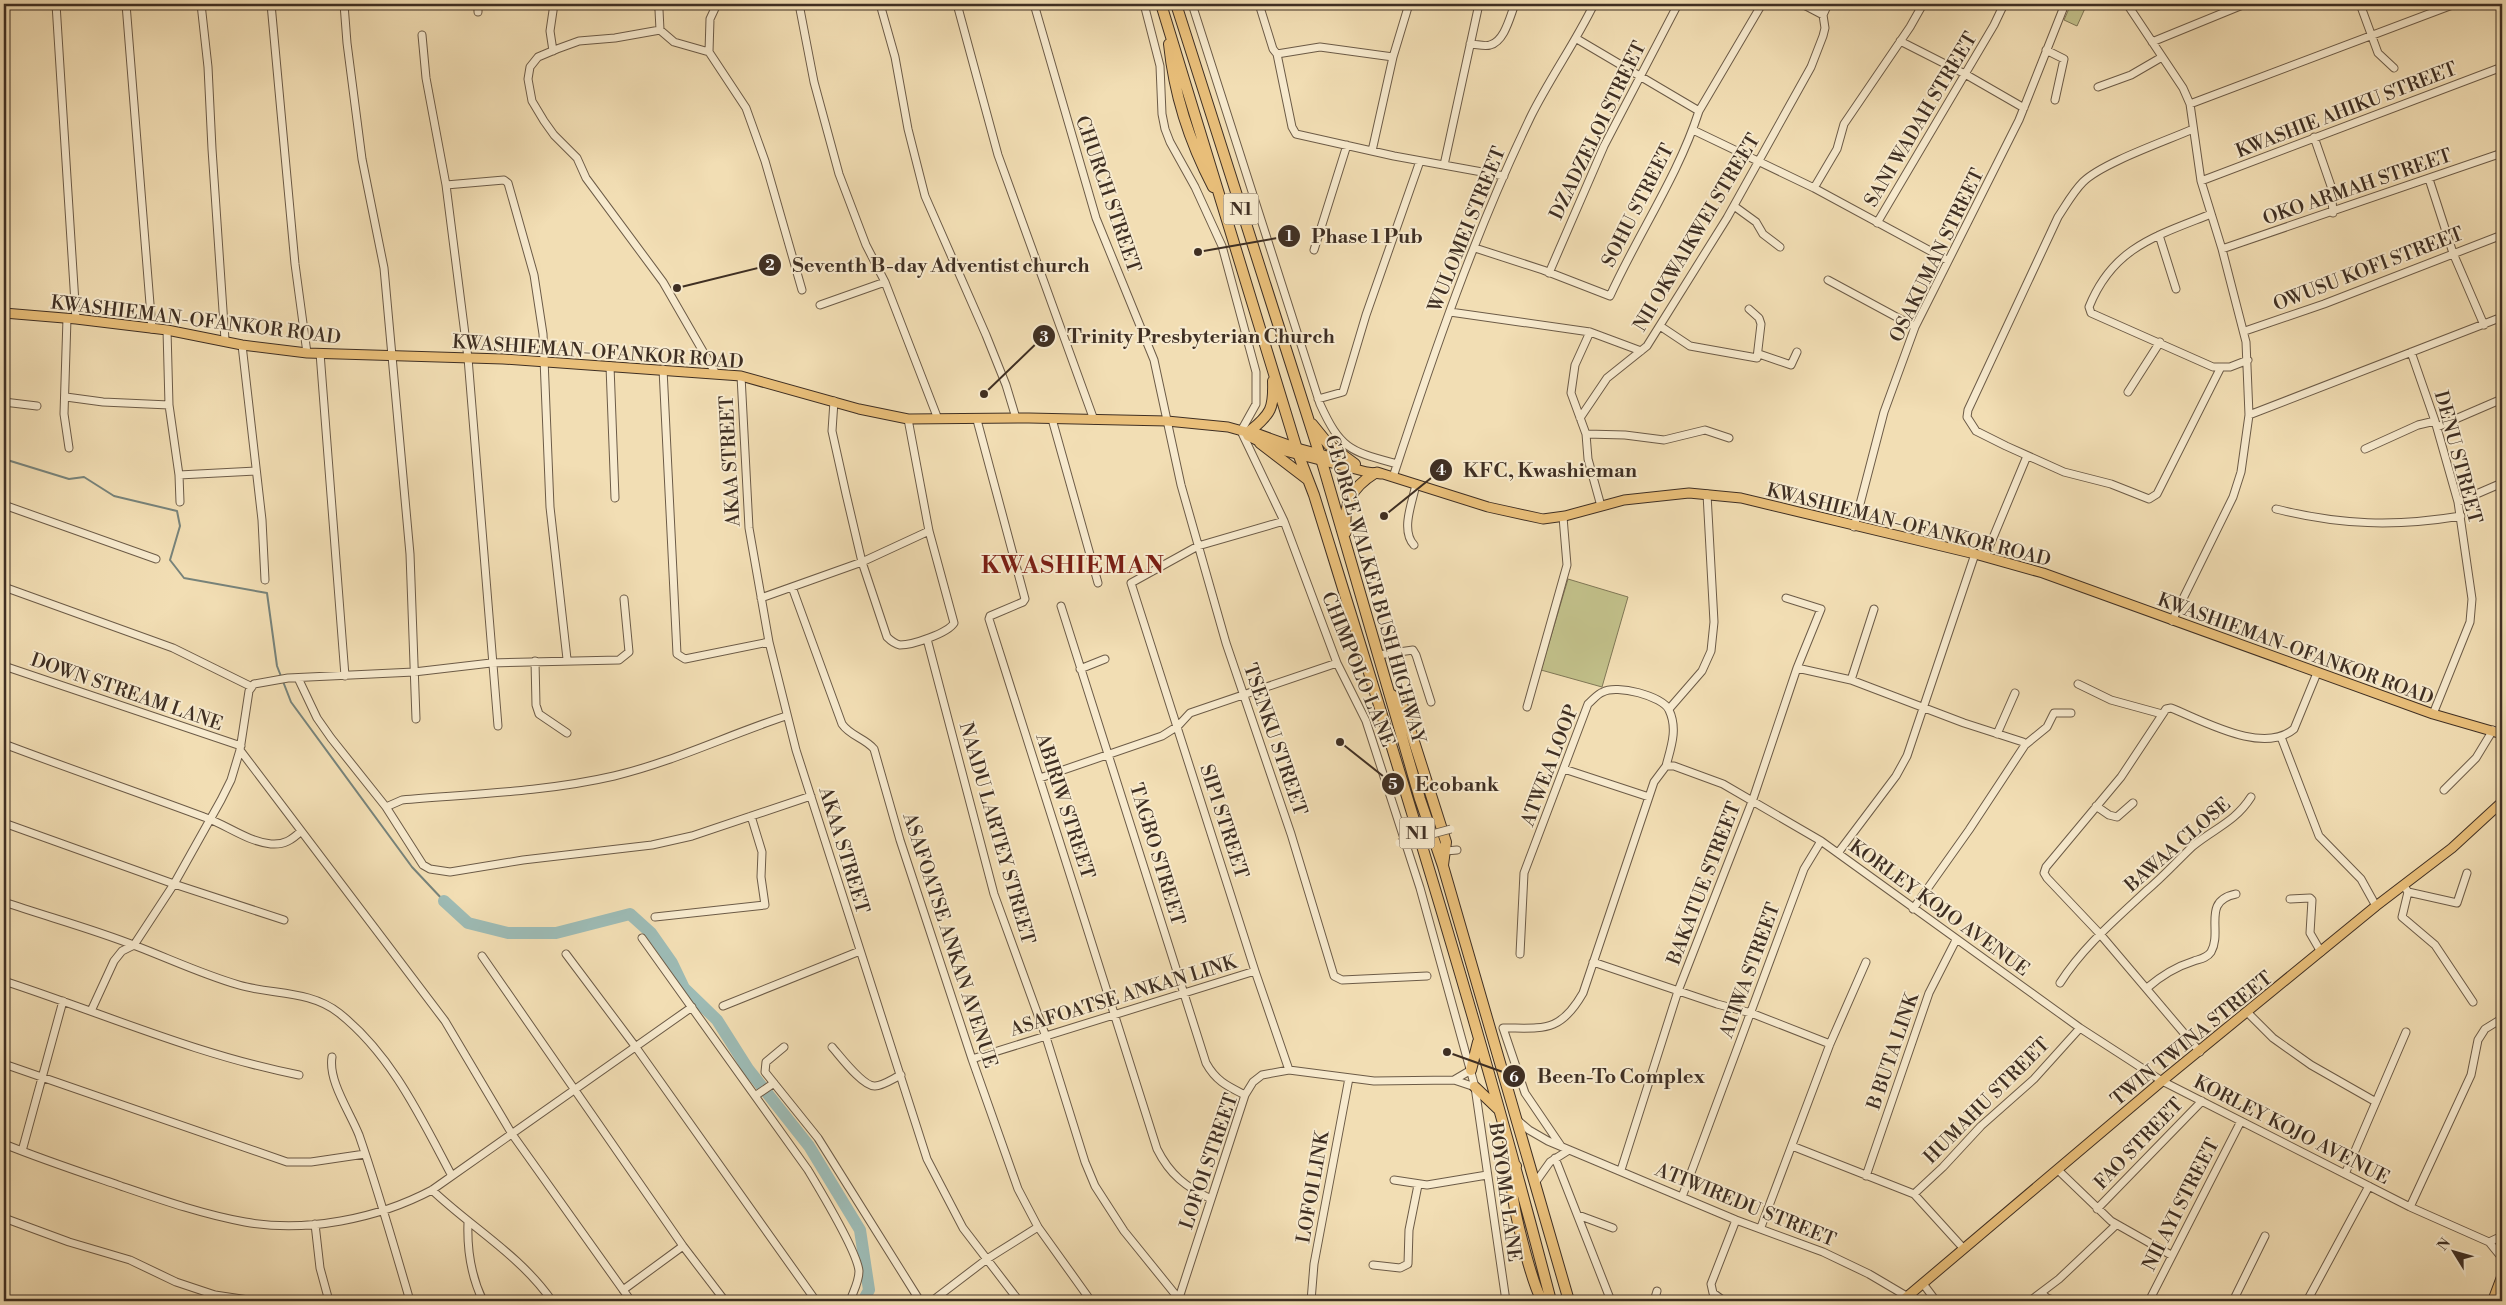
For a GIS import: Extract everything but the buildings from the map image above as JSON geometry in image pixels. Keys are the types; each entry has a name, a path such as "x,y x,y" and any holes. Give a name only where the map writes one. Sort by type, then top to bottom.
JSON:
{"highway":[{"name":"GEORGE WALKER BUSH HIGHWAY","path":"1161,4 1167,23 1173,77 1199,160 1222,206 1392,748 1516,1165 1551,1301"},
{"name":"GEORGE WALKER BUSH HIGHWAY","path":"1176,4 1321,458 1420,799 1443,866 1569,1301"},
{"path":"1246,431 1262,421 1273,405 1273,367"},
{"path":"1306,414 1329,445 1355,464"},
{"path":"1260,443 1308,480"},
{"path":"1347,548 1346,506 1360,482 1378,473"},
{"path":"1389,693 1399,700 1441,810 1446,842 1443,866"},
{"path":"1471,1070 1479,1039"},
{"path":"1475,1088 1500,1111"},
{"path":"1516,1165 1512,1182 1513,1198 1534,1287 1542,1301"},
{"path":"2494,1301 2502,1277"}],"main road":[{"name":"KWASHIEMAN-OFANKOR ROAD","path":"4,313 72,318 167,330 225,340 242,345 307,353 544,361 741,376 908,419 976,420 1016,418 1167,421 1228,426 1246,431 1298,452"},
{"name":"KWASHIEMAN-OFANKOR ROAD","path":"1246,431 1248,436 1260,443 1393,477 1488,507 1533,518 1563,516 1624,500 1654,495 1707,494 1741,498 1854,527 1975,554 2042,574 2433,714 2498,732"},
{"name":"KWASHIEMAN-OFANKOR ROAD","path":"1321,458 1355,464 1378,473"},
{"name":"TWIN TWINA STREET","path":"1905,1299 1924,1285 2162,1082 2376,906 2406,889 2502,802"}],"street":[{"path":"56,4 72,318 64,414 69,448"},
{"path":"126,4 136,103 152,329"},
{"path":"201,4 208,67 225,340"},
{"path":"271,4 295,264 307,353"},
{"path":"344,4 347,43 360,142 384,268 410,554 416,719"},
{"path":"478,4 478,12"},
{"path":"553,51 550,31 554,4"},
{"path":"657,4 660,10 660,30 674,42 709,52"},
{"path":"717,4 710,19 709,52 746,108 782,218 802,290"},
{"path":"799,4 814,82 840,174 866,245 885,282 938,419"},
{"path":"880,4 895,58 908,129 925,196 986,336 1006,385 1016,418"},
{"path":"957,4 998,155 1094,420"},
{"name":"CHURCH STREET","path":"1034,4 1096,218 1154,360 1167,421"},
{"path":"1144,4 1160,66 1162,114 1165,129 1170,142 1195,187 1222,246 1256,372 1256,404 1246,431"},
{"name":"GEORGE WALKER BUSH HIGHWAY","path":"1192,4 1318,399 1332,430 1351,450 1397,464"},
{"path":"1259,4 1273,49 1277,54 1292,127 1296,134 1420,161 1504,176"},
{"path":"1372,151 1393,57 1409,4"},
{"path":"1444,165 1479,4"},
{"path":"1470,44 1489,46 1496,42 1502,35 1516,4"},
{"name":"WULOMEI STREET","path":"1393,477 1450,312 1504,176 1532,115 1577,39 1594,4"},
{"name":"DZADZELOI STREET","path":"1549,272 1604,146 1678,4"},
{"name":"SOHU STREET","path":"1475,248 1549,272 1610,296 1667,188 1700,111 1762,4"},
{"path":"1802,4 1822,15"},
{"name":"NII OKWAIKWEI STREET","path":"1450,312 1590,332 1641,351 1660,326 1734,206 1811,67 1823,36 1825,28 1822,15 1828,4"},
{"path":"1814,188 1837,149 1844,124 1900,41 1922,4"},
{"name":"SANI WADAH STREET","path":"1877,223 2004,4"},
{"name":"OSAKUMAN STREET","path":"1854,527 1884,412 1915,327 1947,260 1987,188 2024,108 2065,4"},
{"path":"2127,4 2183,88 2190,104 2201,182 2245,332 2248,360 2249,415 2244,459 2238,485 2172,621"},
{"path":"2152,42 2245,4"},
{"path":"2360,4 2378,54 2394,68"},
{"path":"2190,104 2455,4"},
{"path":"660,30 615,38 579,41 538,57 530,67 528,79 532,101 554,135 577,158 586,178 663,282 716,374"},
{"path":"422,35 426,78 446,185 468,358 491,664 498,726"},
{"path":"1577,39 1700,111"},
{"path":"1900,41 1965,74 2024,108"},
{"path":"1277,54 1320,47 1393,57"},
{"path":"2046,50 2064,59 2055,100"},
{"path":"2098,87 2131,74 2162,57"},
{"name":"KWASHIE AHIKU STREET","path":"2201,182 2314,137 2502,67"},
{"path":"2193,129 2120,161 2085,180 2058,217 1968,410 1967,417 1976,431 2026,456 2064,472 2110,484 2149,499 2157,494 2220,369"},
{"path":"1693,130 1814,188 1947,260"},
{"path":"2314,137 2331,186 2333,213"},
{"path":"1314,250 1348,146"},
{"name":"OKO ARMAH STREET","path":"2222,249 2333,213 2502,153"},
{"path":"1318,399 1343,392 1366,316 1420,161"},
{"path":"2429,179 2453,253 2484,325"},
{"path":"446,185 500,180 508,183 534,275 543,334 550,507 567,660"},
{"path":"1734,206 1756,222 1763,234 1780,247"},
{"path":"2211,214 2159,235 2126,254 2103,278 2089,307 2091,313 2220,369 2237,366 2248,360"},
{"name":"OWUSU KOFI STREET","path":"2245,332 2324,304 2502,234"},
{"path":"2159,235 2176,289"},
{"path":"1828,280 1915,327"},
{"path":"820,305 885,282"},
{"path":"1660,326 1690,346 1754,359 1759,354 1761,334 1759,318 1749,309"},
{"path":"2249,415 2502,318"},
{"path":"167,330 169,405 179,475 180,502"},
{"path":"1590,332 1575,364 1571,382 1574,404 1586,434 1588,459 1601,506"},
{"path":"2128,392 2160,342"},
{"path":"242,345 266,580"},
{"path":"1580,418 1607,378 1641,351"},
{"path":"1759,354 1791,365 1797,352"},
{"name":"DENU STREET","path":"2411,352 2436,424 2458,502 2472,609 2470,622 2433,714"},
{"path":"320,354 345,676"},
{"path":"610,366 616,498"},
{"path":"663,369 677,654 685,659 769,642"},
{"name":"AKAA STREET","path":"741,376 749,528 769,642 786,716 927,1159 939,1186 963,1228 1018,1301"},
{"path":"66,398 169,405"},
{"path":"2365,450 2418,426 2436,424 2502,399"},
{"path":"834,401 832,431 862,562 887,638 894,643 902,645 927,639 951,628 954,623 929,531 908,419"},
{"path":"4,402 38,406"},
{"path":"1052,419 1098,583"},
{"name":"ABIRIW STREET","path":"976,420 1025,599 1023,602 990,616 989,619 1142,1105 1164,1162 1174,1177 1189,1189 1211,1200"},
{"name":"TSENKU STREET","path":"1167,421 1181,485 1243,696 1291,834 1334,976 1342,980 1427,976"},
{"path":"1586,434 1625,435 1664,440 1705,430 1728,438"},
{"name":"CHIMPOLO LANE","path":"1246,431 1284,521 1338,663 1366,721 1471,1070"},
{"path":"1985,557 2026,456"},
{"path":"179,475 256,471"},
{"path":"2458,502 2502,483"},
{"path":"1414,545 1409,540 1407,529 1416,484"},
{"path":"1561,1146 1525,1093 1503,1028 1541,1029 1568,1014 1583,993 1649,797 1659,772 1666,766 1674,735 1669,709 1702,671 1710,651 1714,622 1707,494"},
{"path":"4,505 156,559"},
{"path":"2276,508 2323,520 2368,524 2407,524 2461,516"},
{"path":"1527,708 1567,565 1563,516"},
{"path":"1198,546 1284,521"},
{"path":"761,598 862,562 929,531"},
{"name":"SIPI STREET","path":"1198,546 1131,582 1255,971 1290,1070"},
{"path":"1838,852 1896,776 1907,756 1975,554"},
{"path":"4,587 173,648 250,686 288,678 414,672 535,661 619,660 627,655 624,599"},
{"name":"ASAFOATSE ANKAN AVENUE","path":"792,588 842,724 851,734 870,744 874,749 900,840 972,1059 1018,1189 1038,1227 1091,1301"},
{"name":"BAKATUE STREET","path":"1621,1170 1678,991 1753,800 1797,668 1821,609 1786,598"},
{"name":"TAGBO STREET","path":"1061,606 1080,669 1110,755 1206,1063 1213,1076 1222,1084 1246,1095"},
{"path":"1851,680 1874,609"},
{"name":"NAADU LARTEY STREET","path":"927,639 994,894 1046,1037 1074,1133 1095,1186 1124,1231 1178,1300"},
{"path":"1378,655 1413,650 1431,702"},
{"path":"1080,669 1105,659"},
{"path":"535,661 536,705 539,714 567,733"},
{"path":"1040,778 1162,736 1178,726 1190,713 1338,663"},
{"name":"DOWN STREAM LANE","path":"4,666 240,748"},
{"path":"1797,668 1851,680 2023,742 2026,745"},
{"path":"2200,1052 2100,934 2055,888 2044,873 2046,867 2121,777 2166,709 2171,708 2252,738 2272,740 2294,729 2317,673"},
{"path":"298,678 316,718 386,807 423,865 430,869 450,872 523,860 652,845 692,836 811,796"},
{"path":"2078,684 2117,703 2162,714"},
{"path":"90,1011 114,961 122,951 134,945 174,884 231,780 240,748 250,686"},
{"name":"ATWEA LOOP","path":"1520,954 1524,872 1588,704 1603,691 1619,690 1649,696 1662,701 1669,709"},
{"path":"1998,734 2016,693"},
{"path":"1912,909 1969,830 2026,745 2047,727 2054,713 2071,714"},
{"path":"386,807 402,800 573,784 614,776 656,764 786,716"},
{"path":"2444,790 2476,758 2498,732"},
{"path":"2281,737 2319,836 2361,879 2376,906"},
{"path":"4,744 211,819 252,840 272,844 284,843 291,840 301,831"},
{"path":"240,748 445,1021 512,1134 631,1301"},
{"name":"KORLEY KOJO AVENUE","path":"1666,766 1674,766 1700,774 1753,800 1821,841 1912,909 2080,1028 2162,1082 2410,1207 2489,1242 2502,1258"},
{"path":"1564,769 1649,797"},
{"name":"BAWAA CLOSE","path":"2060,983 2078,956 2100,934 2179,858 2200,841 2231,822 2251,797"},
{"path":"2096,806 2113,817 2117,817 2133,803"},
{"path":"656,916 765,905 762,852 751,816"},
{"path":"4,823 174,884 284,920"},
{"path":"1399,843 1451,829"},
{"name":"ATIWA STREET","path":"1682,1197 1804,869 1821,841"},
{"path":"1446,851 1457,850"},
{"path":"2468,873 2457,902 2406,889 2402,917 2435,945 2473,1002"},
{"path":"2147,988 2169,971 2206,957 2211,952 2215,911 2219,902 2226,896 2236,894"},
{"path":"2290,898 2310,898 2312,900 2310,933 2321,952"},
{"path":"4,902 134,945 237,985 265,992 305,996 319,1000 338,1012 370,1042 388,1064 406,1092 452,1176"},
{"path":"642,938 757,1094 808,1170 854,1257 859,1273 850,1301"},
{"name":"B BUTA LINK","path":"1866,1176 1929,993 1956,940"},
{"path":"723,1006 860,951"},
{"path":"566,954 635,1046 816,1301"},
{"path":"482,956 684,1246 725,1301"},
{"path":"1593,962 1751,1013 1830,1044"},
{"path":"1761,1227 1830,1044 1866,962"},
{"name":"ASAFOATSE ANKAN LINK","path":"972,1059 1255,971"},
{"path":"4,981 63,1000 179,1043 254,1066 299,1074"},
{"path":"22,1152 63,1000"},
{"path":"4,1144 22,1152 207,1214 246,1223 284,1226 315,1224 384,1211 408,1203 432,1190 635,1046 692,1008"},
{"path":"2248,1013 2273,1038 2310,1064 2376,1102"},
{"path":"2410,1207 2471,1075 2478,1040 2485,1028 2498,1021"},
{"name":"HUMAHU STREET","path":"1914,1194 1944,1167 1981,1126 2034,1079 2080,1028"},
{"path":"2345,1174 2406,1032"},
{"path":"784,1047 766,1062 764,1067 771,1084 818,1138 920,1301"},
{"path":"832,1047 860,1078 871,1085 876,1086 900,1075"},
{"path":"332,1057 332,1074 351,1116 365,1154 410,1301"},
{"path":"4,1064 287,1162 310,1162 365,1154"},
{"name":"LOFOI STREET","path":"1178,1300 1246,1095 1253,1082 1262,1075 1290,1070 1349,1078 1454,1080 1475,1088"},
{"path":"1454,1080 1471,1070"},
{"name":"BOYOMA LANE","path":"1471,1070 1506,1301"},
{"name":"LOFOI LINK","path":"1311,1301 1314,1264 1349,1078"},
{"path":"757,1094 771,1084"},
{"name":"FAO STREET","path":"2097,1209 2202,1101"},
{"name":"ATIWIREDU STREET","path":"1516,1118 1538,1136 1569,1150 1621,1170 1736,1220 1761,1227 1862,1270 1905,1299"},
{"name":"NII AYI STREET","path":"2149,1301 2241,1121"},
{"path":"1792,1146 1914,1194 1964,1250"},
{"path":"1535,1183 1544,1167 1569,1150"},
{"path":"1555,1158 1611,1299"},
{"path":"2058,1170 2116,1225 2172,1255"},
{"path":"1394,1180 1418,1185 1488,1175"},
{"path":"1373,1265 1400,1268 1408,1264 1409,1230 1418,1185"},
{"path":"2307,1301 2369,1186"},
{"path":"432,1190 468,1223 516,1258 540,1283 552,1301"},
{"path":"1578,1215 1613,1228"},
{"path":"4,1218 69,1242 130,1260 176,1282 215,1295 255,1301"},
{"path":"1724,1301 1712,1293 1711,1284 1736,1220"},
{"path":"468,1223 468,1252 471,1267 483,1301"},
{"path":"288,1301 329,1300 320,1268 315,1224"},
{"path":"2030,1301 2116,1225"},
{"path":"932,1301 987,1259 1038,1227"},
{"path":"2233,1301 2265,1236"},
{"path":"2489,1242 2502,1236"},
{"path":"623,1290 684,1246"},
{"path":"1924,1285 1936,1301"},
{"path":"1654,1301 1657,1291"},
{"path":"2042,1292 2047,1298 2056,1301"}],"shaded area":[{"path":"2071,4 2087,4 2077,26 2064,20"},
{"path":"1568,579 1628,597 1602,687 1541,670"}],"waterway":[{"path":"4,459 69,479 84,477 114,496 177,511 180,526 170,560 184,578 267,593 277,666 291,702 412,867 444,901"},
{"path":"444,901 468,923 508,933 556,933 630,914 651,933 672,963 684,988 717,1020 748,1069 809,1146 860,1230 869,1290 863,1301"}],"place":[{"name":"Phase 1 Pub","path":"1198,252"},
{"name":"Seventh B-day Adventist church","path":"677,288"},
{"name":"Trinity Presbyterian Church","path":"984,394"},
{"name":"KFC, Kwashieman","path":"1384,516"},
{"name":"Ecobank","path":"1340,742"},
{"name":"Been-To Complex","path":"1447,1052"}],"district":[{"name":"KWASHIEMAN","path":"1073,565"}]}
